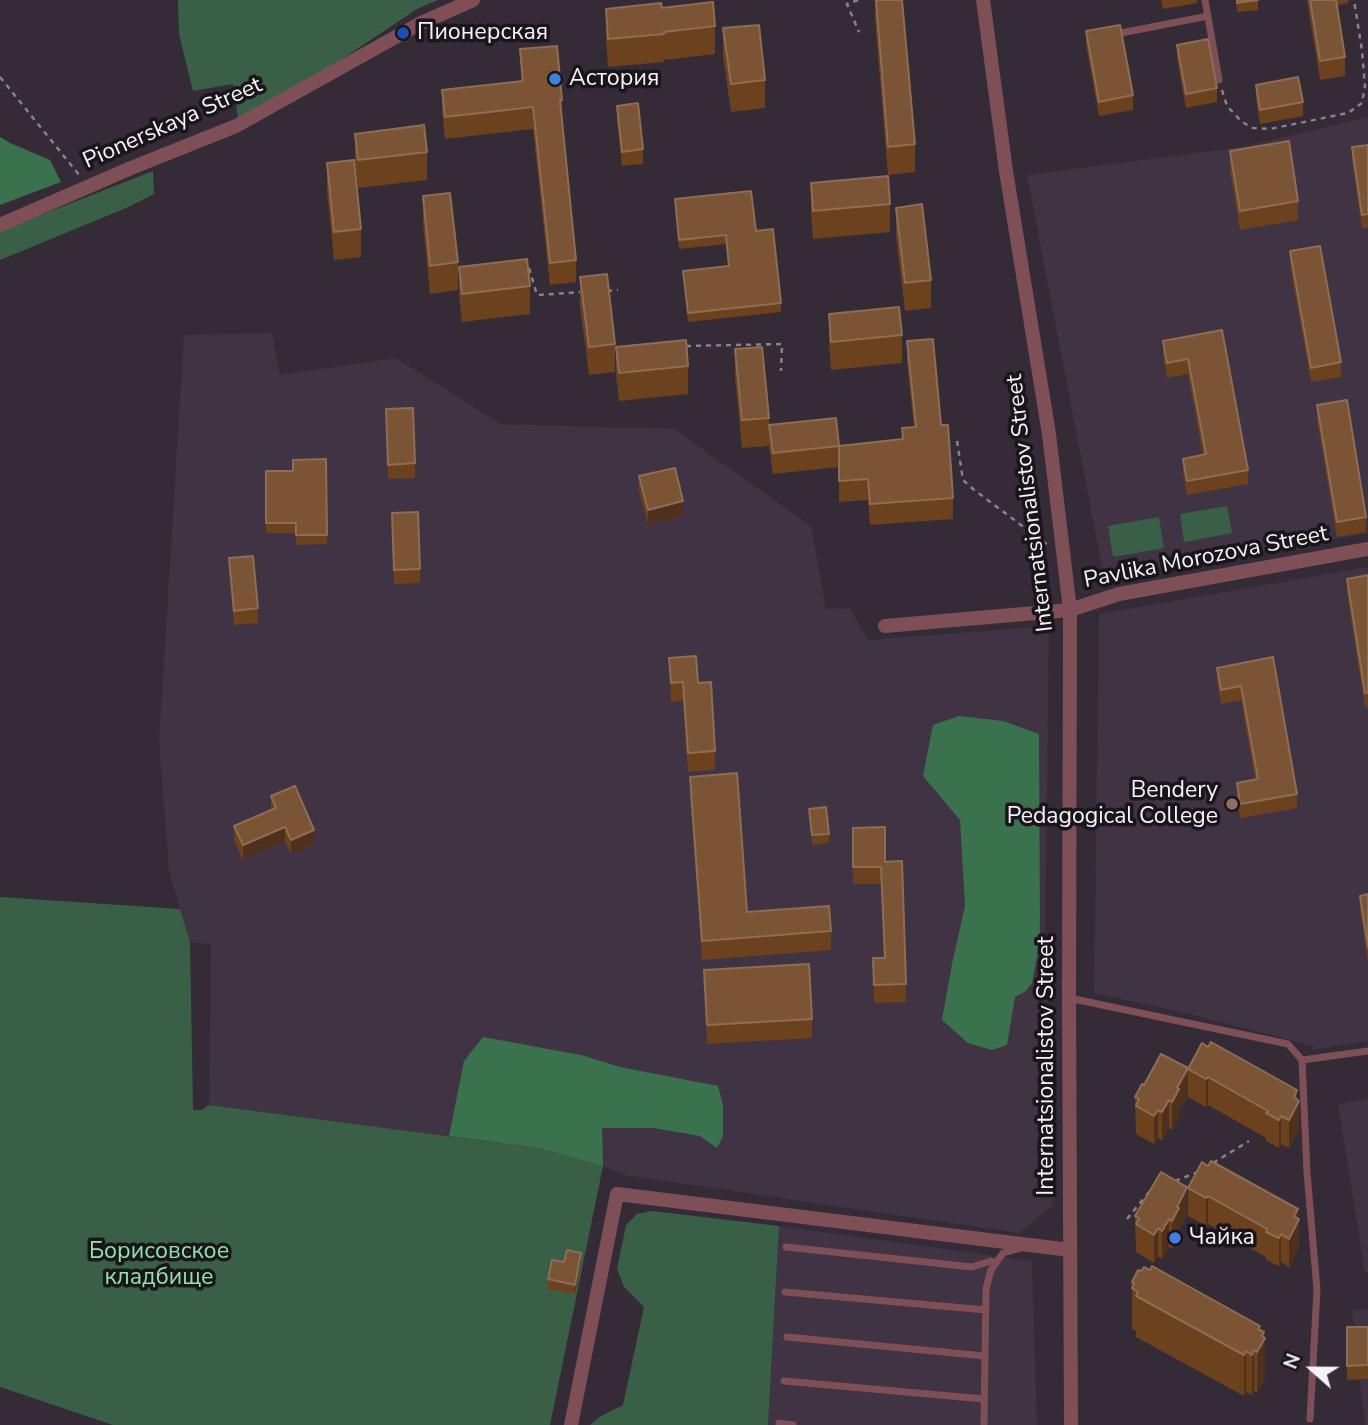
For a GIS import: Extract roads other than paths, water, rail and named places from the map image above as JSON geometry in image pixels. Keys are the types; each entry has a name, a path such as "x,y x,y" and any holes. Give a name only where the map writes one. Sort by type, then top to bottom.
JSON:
{"street":[{"name":"Pionerskaya Street","path":"0,225 236,126 419,24 473,0"},
{"name":"Internatsionalistov Street","path":"983,0 1006,171 1049,433 1070,610 1071,1425"},
{"name":"Pavlika Morozova Street","path":"885,625 1070,610 1119,594 1368,550"},
{"path":"571,1425 617,1194 1070,1250"}],"lane":[{"path":"1205,0 1219,80"},
{"path":"1121,33 1208,16"},
{"path":"1069,998 1288,1044 1301,1060 1317,1290 1310,1419"},
{"path":"1301,1060 1368,1051"},
{"path":"984,1425 986,1289 990,1270 1003,1253 1029,1245"},
{"path":"786,1247 972,1267 991,1261 996,1263"},
{"path":"785,1292 986,1310"},
{"path":"787,1337 985,1356"},
{"path":"784,1381 984,1399"},
{"path":"779,1423 793,1425"}],"place":[{"name":"Пионерская","path":"403,33"},
{"name":"Астория","path":"555,79"},
{"name":"Bendery Pedagogical College","path":"1232,804"},
{"name":"Чайка","path":"1175,1238"}],"park label":[{"name":"Борисовское кладбище","path":"159,1265"}]}
